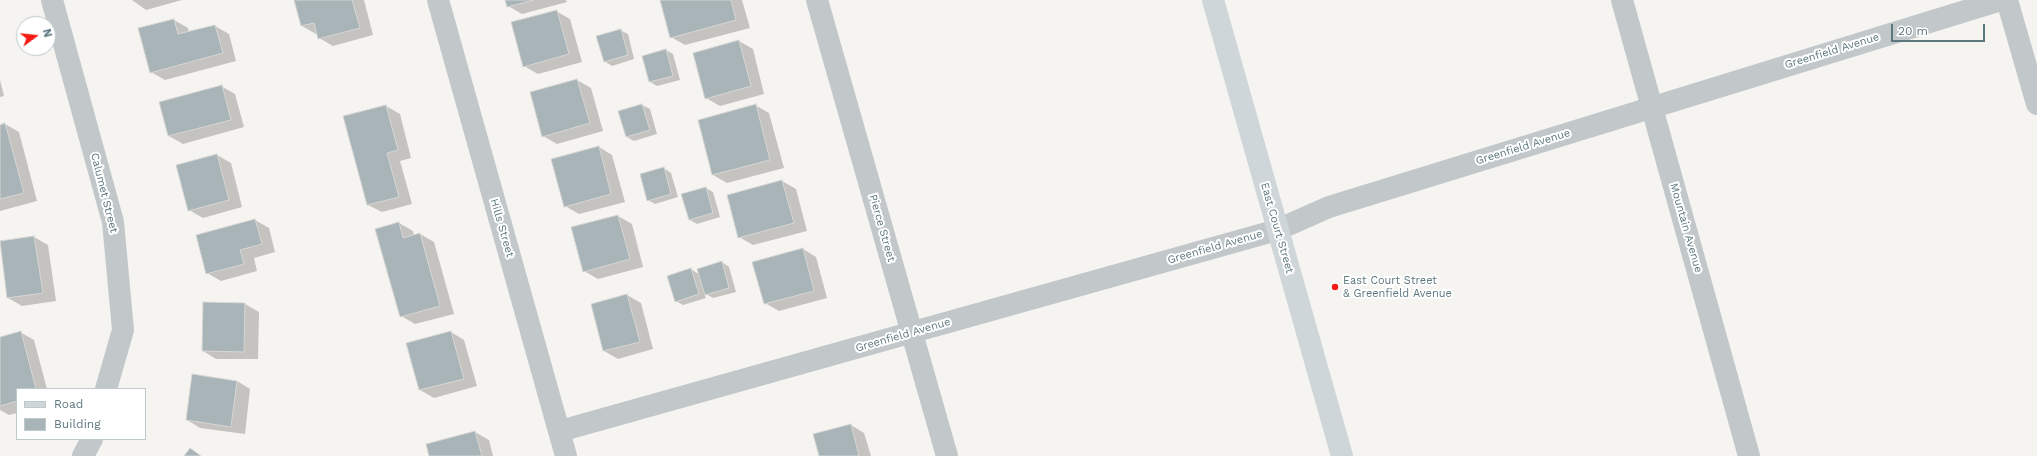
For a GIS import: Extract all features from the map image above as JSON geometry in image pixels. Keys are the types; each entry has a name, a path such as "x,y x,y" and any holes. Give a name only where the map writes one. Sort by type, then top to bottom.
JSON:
{"main road":[{"name":"East Court Street","path":"1213,0 1342,456"}],"street":[{"name":"Calumet Street","path":"52,0 113,222 124,330 106,388"},
{"name":"Hills Street","path":"438,0 560,430 566,456"},
{"name":"Pierce Street","path":"818,0 947,456"},
{"name":"Mountain Avenue","path":"1622,0 1749,456"},
{"name":"Greenfield Avenue","path":"560,430 1277,230 1330,207 1652,106 2001,0"},
{"path":"2007,0 2037,104"},
{"path":"83,456 91,440"}],"building":[{"path":"294,0 352,0 360,28 318,39 314,23 301,26"},
{"path":"505,0 534,0 507,7"},
{"path":"660,0 731,0 736,20 670,38"},
{"path":"557,10 569,54 523,67 511,22"},
{"path":"174,19 178,34 215,25 223,53 150,73 138,28"},
{"path":"621,29 628,55 604,62 596,36"},
{"path":"739,40 751,86 705,99 693,53"},
{"path":"666,49 673,76 649,82 642,56"},
{"path":"577,79 590,123 542,137 530,92"},
{"path":"222,85 231,120 168,136 159,102"},
{"path":"642,104 650,130 626,137 618,111"},
{"path":"756,104 770,160 712,175 698,120"},
{"path":"386,105 398,150 387,153 399,197 367,205 343,116"},
{"path":"5,123 24,193 0,199 0,125"},
{"path":"599,146 611,194 564,207 551,159"},
{"path":"217,154 229,200 188,211 176,165"},
{"path":"664,167 671,194 647,201 640,174"},
{"path":"782,180 794,223 738,238 727,195"},
{"path":"706,187 713,213 689,220 681,194"},
{"path":"618,215 630,259 583,272 571,227"},
{"path":"255,219 262,244 240,250 244,264 206,274 196,235"},
{"path":"399,222 403,238 420,233 440,306 400,317 375,229"},
{"path":"34,236 43,293 7,298 0,241"},
{"path":"803,248 814,291 764,304 752,262"},
{"path":"722,261 729,288 705,295 697,269"},
{"path":"691,268 699,294 675,302 667,276"},
{"path":"627,294 640,342 603,351 591,304"},
{"path":"203,302 245,303 244,352 202,351"},
{"path":"21,331 36,388 16,388 16,401 0,406 0,337"},
{"path":"451,331 464,379 419,390 406,343"},
{"path":"192,374 237,381 231,427 186,420"},
{"path":"851,424 859,456 819,456 813,434"},
{"path":"475,431 482,456 429,456 426,444"},
{"path":"190,448 201,456 184,456"}],"place":[{"name":"East Court Street & Greenfield Avenue","path":"1335,287"}]}
